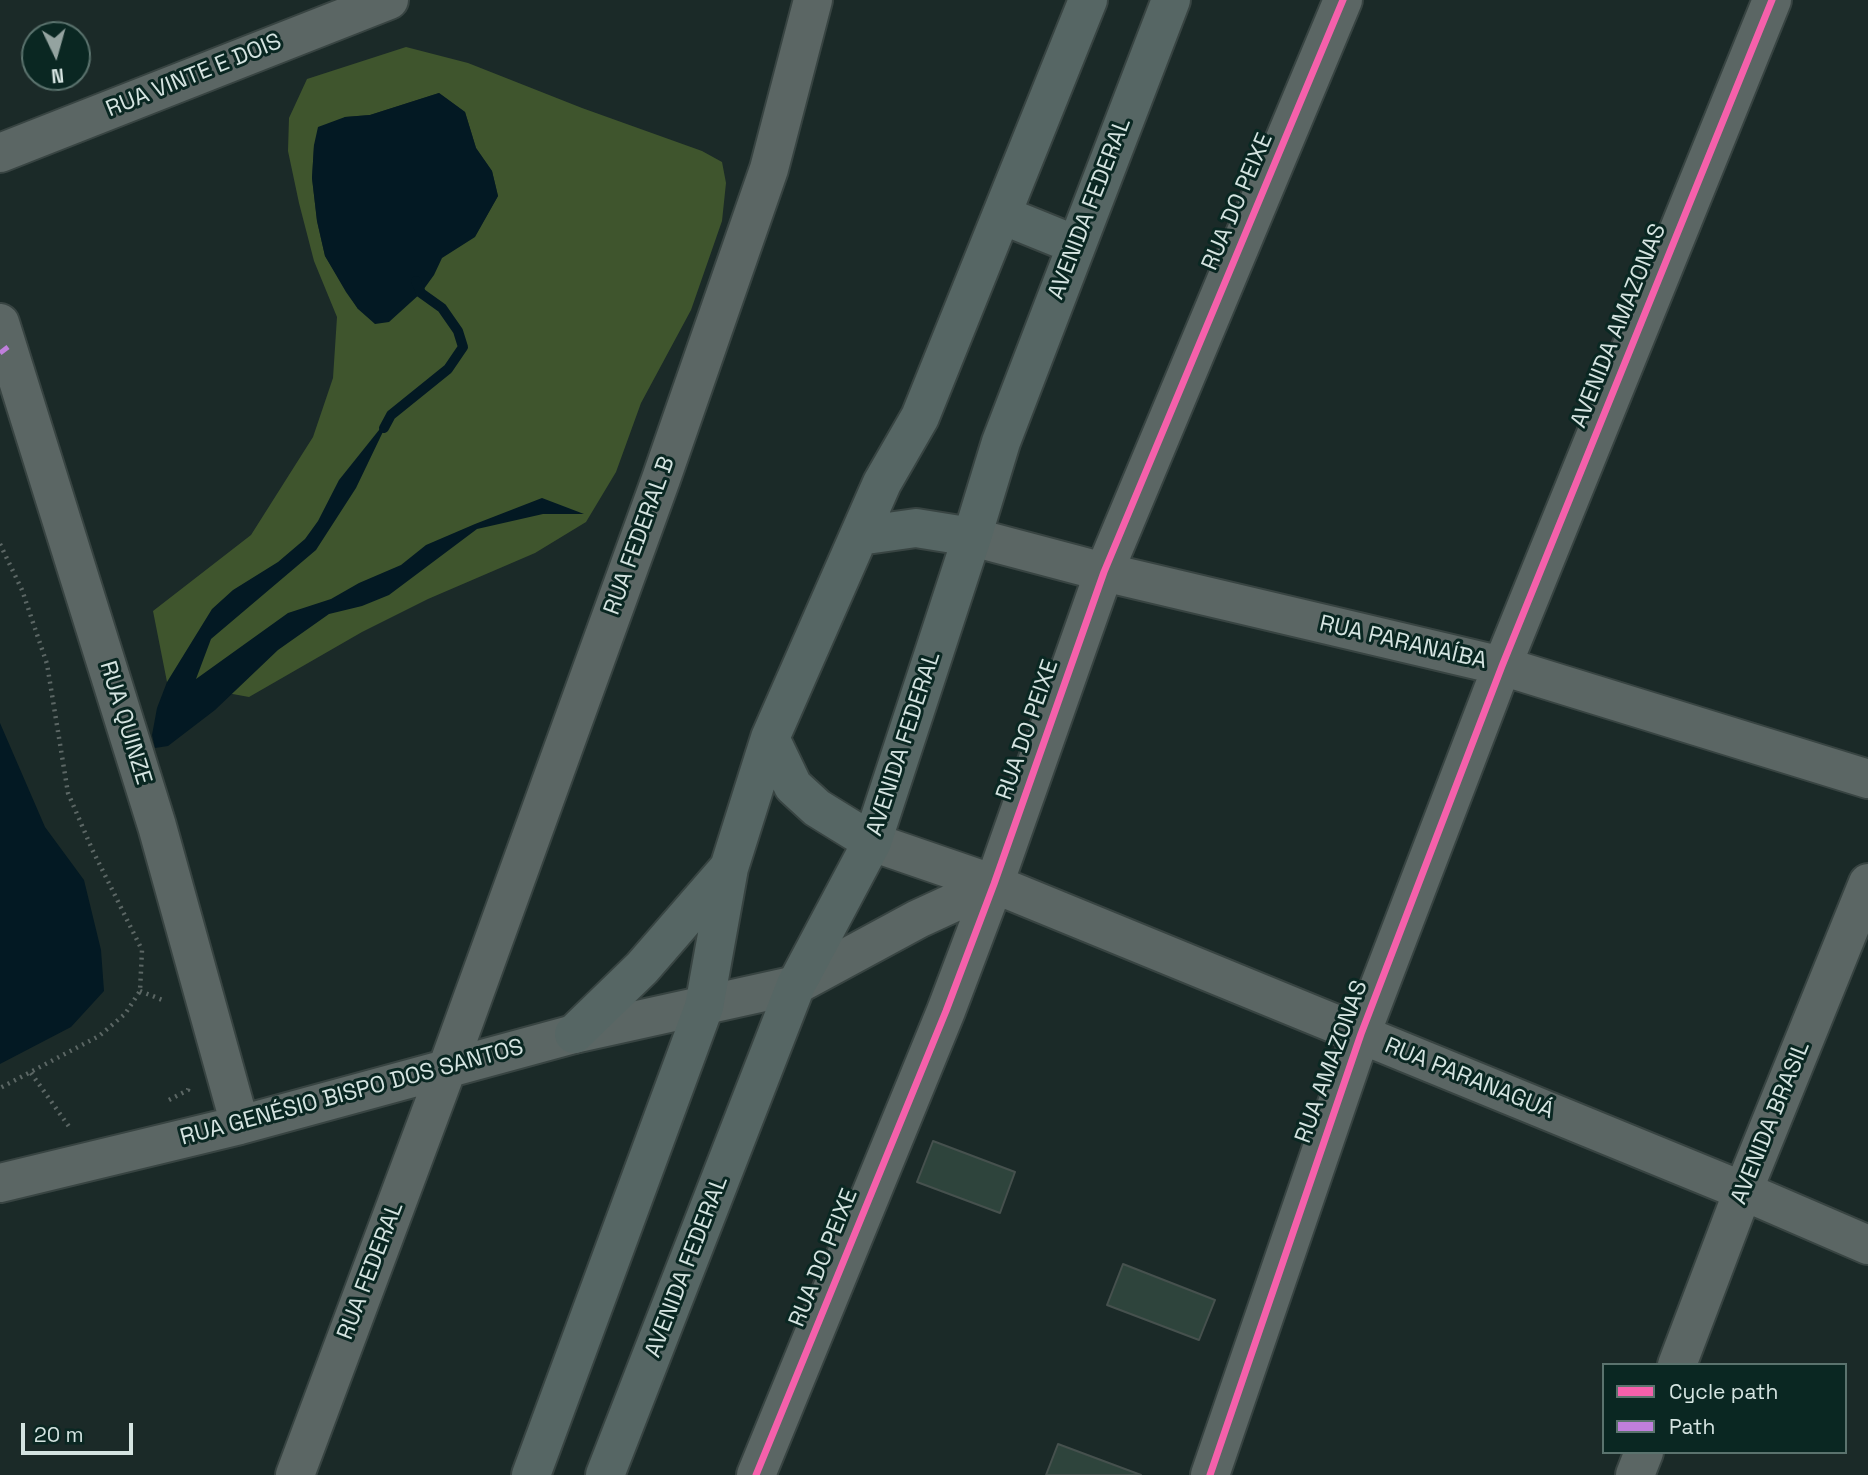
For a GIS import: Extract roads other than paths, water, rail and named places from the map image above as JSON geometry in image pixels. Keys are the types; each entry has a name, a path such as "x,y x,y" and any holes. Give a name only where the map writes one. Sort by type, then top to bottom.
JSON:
{"main road":[{"path":"531,1475 704,1007 729,868 770,738 882,483 920,418 1088,0"},
{"name":"AVENIDA FEDERAL","path":"605,1475 796,985 872,842 1001,442 1171,0"},
{"path":"1002,215 1076,245"},
{"path":"859,536 916,528 972,537"},
{"path":"770,738 793,786 817,808 872,842"},
{"path":"574,1034 642,968 729,868"}],"street":[{"name":"RUA VINTE E DOIS","path":"0,153 389,0"},
{"name":"RUA FEDERAL B","path":"448,1066 661,479 769,169 813,0"},
{"name":"RUA DO PEIXE","path":"756,1475 946,1011 994,884 1104,572 1343,0"},
{"name":"AVENIDA AMAZONAS","path":"1502,666 1772,0"},
{"name":"RUA QUINZE","path":"0,323 157,826 240,1125"},
{"name":"RUA PARANAÍBA","path":"972,537 1104,572 1502,666 1868,779"},
{"name":"RUA AMAZONAS","path":"1210,1475 1361,1034 1502,666"},
{"name":"RUA PARANAGUÁ","path":"872,842 994,884 1743,1191 1868,1245"},
{"name":"AVENIDA BRASIL","path":"1678,1363 1743,1191 1868,883"},
{"name":"RUA GENÉSIO BISPO DOS SANTOS","path":"0,1184 240,1125 448,1066 574,1034 796,985 918,919 994,884"},
{"name":"RUA FEDERAL","path":"295,1475 448,1066"},
{"path":"1635,1475 1643,1454"}],"water":[{"path":"439,93 465,112 476,148 492,171 498,196 475,237 442,258 421,293 389,322 375,324 358,309 325,256 317,221 312,178 318,127 345,117 370,115"},
{"path":"391,415 356,488 316,550 211,639 196,679 288,613 331,599 359,583 401,565 426,545 475,524 542,498 584,514 543,514 477,529 389,595 362,606 329,614 278,650 215,710 168,746 155,748 152,735 157,708 167,682 212,609 233,590 278,562 305,539 318,521 339,480"},
{"path":"0,723 45,827 84,880 101,950 104,991 71,1027 0,1064"}],"waterway":[{"path":"384,428 391,415 448,369 463,347 458,331 442,308 421,293 416,281"}]}
